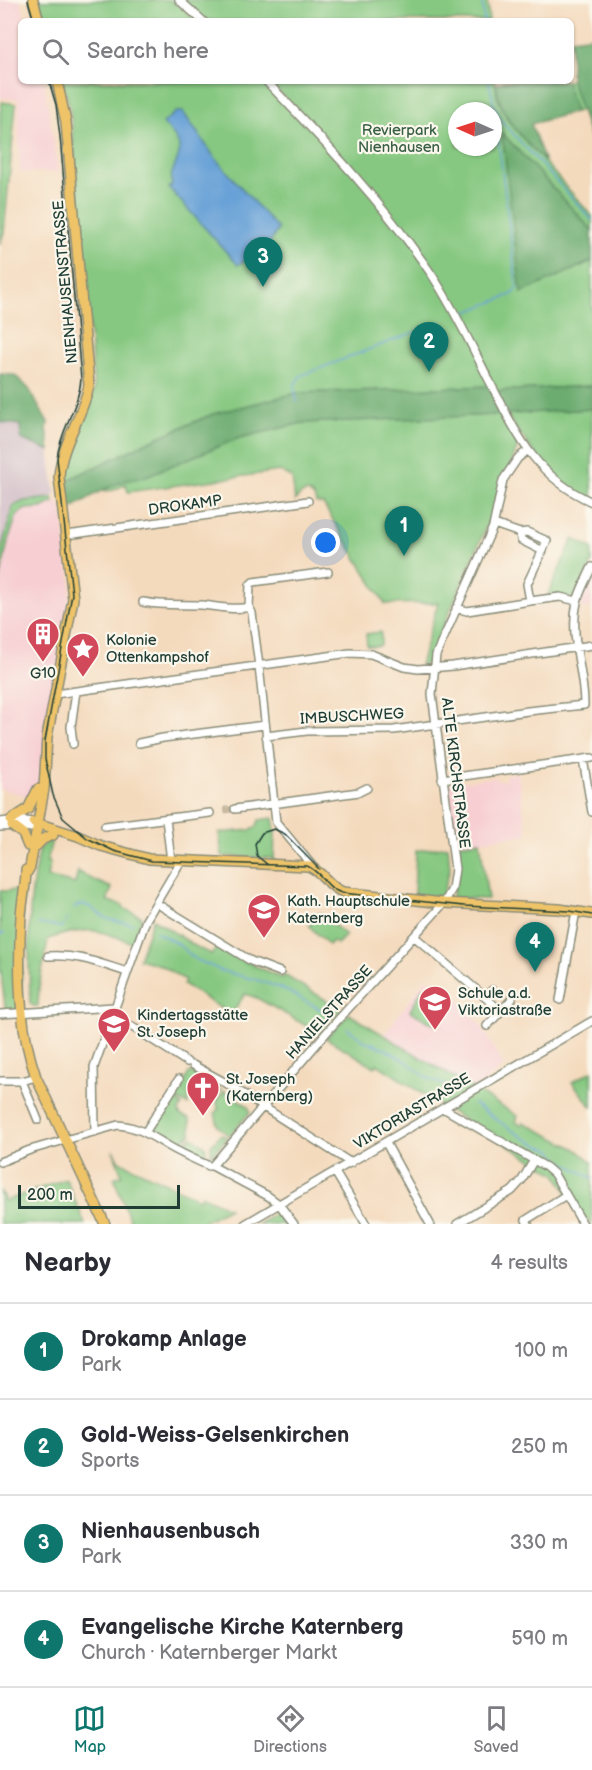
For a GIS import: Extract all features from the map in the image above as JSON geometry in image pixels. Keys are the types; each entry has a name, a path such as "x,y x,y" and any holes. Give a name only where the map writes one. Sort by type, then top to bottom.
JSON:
{"main road":[{"path":"33,0 38,18"},
{"name":"NIENHAUSENSTRASSE","path":"44,768 74,594 59,477 64,448 85,403 89,385 66,122 58,84"},
{"path":"44,768 40,772 20,934 21,1013 29,1056 36,1077 105,1224"},
{"path":"34,826 42,804 44,768"},
{"path":"30,848 23,834 11,823 28,809 38,789"},
{"path":"42,804 54,832"},
{"path":"34,826 145,858 302,865 314,868 340,891 444,903 576,911 592,914"},
{"path":"30,848 54,832"}],"street":[{"path":"179,0 199,18"},
{"path":"269,84 325,141 411,246 446,298 527,451 556,481 592,502"},
{"name":"ALTE KIRCHSTRASSE","path":"444,903 452,889 455,869 435,723 432,694 434,667 439,645 494,524 497,502 505,477 518,458 527,451"},
{"name":"DROKAMP","path":"67,535 308,501"},
{"path":"494,524 520,533 527,532 547,541 527,584 530,601"},
{"name":"IMBUSCHWEG","path":"266,736 308,731 394,730 584,705 576,648 575,618 577,601 592,567"},
{"path":"314,868 276,822 259,666 249,607 250,585 253,582 328,572"},
{"path":"456,608 467,611 560,597 577,601"},
{"path":"143,602 249,607"},
{"path":"55,694 361,653 378,656 404,668 418,669 592,645"},
{"path":"73,744 71,727 76,691"},
{"path":"139,743 265,725"},
{"path":"442,779 592,758"},
{"path":"583,759 592,812"},
{"path":"235,809 358,792 367,788"},
{"path":"105,826 210,813"},
{"path":"95,1132 94,1067 146,920 176,861 166,819"},
{"path":"0,822 34,826"},
{"path":"0,827 11,823"},
{"path":"156,903 251,961 280,972"},
{"name":"HANIELSTRASSE","path":"212,1166 327,1032 444,903"},
{"path":"560,1000 576,911"},
{"path":"415,937 501,1011"},
{"path":"48,956 78,956 127,972"},
{"path":"487,998 492,990"},
{"path":"487,1026 512,999"},
{"path":"0,1014 113,1011 190,1064 226,1083 351,1162"},
{"name":"VIKTORIASTRASSE","path":"245,1224 592,1021"},
{"path":"0,1081 22,1081 36,1077"},
{"path":"146,1131 179,1079"},
{"path":"22,1081 38,1120"},
{"path":"442,1108 546,1167 554,1174 583,1224"},
{"path":"0,1162 30,1150 118,1125 146,1131 172,1148 268,1196 279,1204 294,1224"},
{"path":"386,1143 430,1224"},
{"path":"460,1223 512,1191 534,1160"},
{"path":"335,1172 366,1224"},
{"path":"528,1224 526,1220 566,1195"}],"shaded area":[{"path":"0,0 20,0 25,18 18,18 18,84 44,84 58,172 20,172 18,99 0,98"},
{"path":"0,423 19,425 21,439 49,448 55,494 49,499 14,504 0,553"},
{"path":"54,502 61,504 71,584 39,798 0,789 0,581 17,515 26,509 42,508"},
{"path":"592,572 592,607 581,608 580,602"},
{"path":"518,773 527,834 456,844 448,784 496,777 497,781 506,780 505,775"},
{"name":"Schule a.d. Viktoriastraße","path":"426,978 464,1004 482,1027 504,1066 475,1089 384,1035"}],"green space":[{"path":"38,0 172,0 193,18 44,18"},
{"path":"183,0 487,0 489,18 204,18"},
{"path":"592,36 592,144 572,84 574,39"},
{"name":"Revierpark Nienhausen","path":"63,84 265,84 325,142 272,84 495,84 499,102 448,102 448,156 502,156 502,108 508,121 592,216 592,230 503,134 533,288 592,261 592,386 495,391 492,386 297,393 213,414 66,481 71,453 94,390 70,108"},
{"path":"496,84 567,84 575,112 531,124 545,162 513,127 500,102"},
{"path":"567,84 572,84 581,110 575,112"},
{"path":"2,102 16,104 4,232 0,244 0,117"},
{"path":"502,133 592,230 592,261 521,293"},
{"path":"0,374 15,375 29,389 49,424 47,427 50,451 21,439 20,425 0,422"},
{"path":"492,386 495,391 592,386 592,409 302,423 239,438 141,478 113,485 70,509 66,481 213,414 297,393"},
{"path":"592,409 592,499 579,494 548,472 506,414"},
{"path":"503,416 519,443 492,513 427,664 420,665 438,603 385,604 323,504 316,503 314,497 308,492 301,494 295,501 292,478 280,471 128,492 126,484 114,490 102,491 116,483 141,478 239,438 302,423"},
{"path":"52,498 54,502 42,508 26,509 17,515 8,541 0,580 0,554 13,506 24,501"},
{"path":"573,539 592,548 592,562 577,599 548,594"},
{"path":"381,632 381,644 367,646 366,634"},
{"path":"273,818 274,863 271,858 222,856 219,833 250,830 257,826 259,820"},
{"path":"52,839 47,862 50,863 47,877 75,884 78,871 112,888 107,901 123,905 123,908 142,917 132,943 90,930 72,932 48,939 38,1006 33,1006 30,1003 29,945 32,887 40,849"},
{"path":"480,841 488,899 452,898 459,870 456,844"},
{"path":"448,846 450,869 442,896 424,901 414,895 416,851"},
{"path":"23,890 21,1012 6,1013 0,965 0,891"},
{"path":"319,913 346,935 337,944 333,941 329,945 309,926"},
{"path":"153,919 200,949 212,954 219,945 253,965 282,978 284,975 341,1009 319,1033 257,998 245,994 231,1015 183,984 185,980 160,965 139,959"},
{"path":"423,987 448,1000 435,1025 410,1011"},
{"path":"349,1014 518,1116 516,1122 522,1125 523,1122 576,1149 592,1162 592,1224 588,1219 584,1220 556,1174 443,1107 377,1064 375,1067 326,1038"},
{"path":"592,1071 592,1107 572,1082"},
{"path":"189,1073 197,1074 221,1089 216,1099 213,1099 212,1090 202,1089 189,1093 188,1105 175,1098"},
{"path":"224,1091 248,1106 250,1112 229,1136 218,1126 215,1113 218,1109 217,1101"},
{"path":"174,1099 182,1105 180,1115 190,1119 191,1134 178,1142 156,1130"},
{"path":"221,1134 227,1138 211,1155 211,1145"},
{"path":"192,1137 205,1146 207,1156 181,1144"},
{"path":"113,1150 119,1161 199,1199 201,1195 229,1208 200,1224 131,1224 114,1178 122,1175"},
{"path":"66,1179 85,1224 0,1224 0,1190 5,1201"},
{"path":"274,1214 286,1224 258,1224"}],"water":[{"path":"176,112 183,112 215,158 278,229 270,243 238,265 169,188 172,185 171,180 179,149 175,138 163,123"}],"waterway":[{"path":"482,0 484,18"},
{"path":"490,84 494,106 504,124 592,220"},
{"path":"465,313 513,294 517,289 500,156"},
{"path":"297,402 294,386 300,376 441,322"},
{"path":"73,908 78,905 87,906 108,919 133,924"},
{"path":"38,924 61,927 68,919"},
{"path":"156,932 178,944 195,959 222,971 285,990 327,1013"},
{"path":"0,935 4,933"},
{"path":"347,1028 363,1040 407,1062 426,1077 453,1089"},
{"path":"474,1104 532,1142 551,1149 558,1159 592,1178"}],"tunnel":[{"path":"224,810 235,809"}],"tram line":[{"path":"28,0 33,18"},
{"path":"50,84 56,105 60,137 81,379 77,399 57,458 72,594 45,741 45,759 53,795 63,818 87,838 114,851 152,861 307,866 317,872 332,888 342,893 464,906 570,911 592,915"},
{"path":"268,865 257,856 255,844 262,833 274,829 285,834 319,869"}],"place":[{"name":"Nienhausenbusch","path":"263,287"},
{"name":"Gold-Weiss-Gelsenkirchen","path":"429,372"},
{"name":"Drokamp Anlage","path":"404,556"},
{"name":"G10","path":"43,663"},
{"name":"Kolonie Ottenkampshof","path":"83,678"},
{"name":"Kath. Hauptschule Katernberg","path":"264,939"},
{"name":"Evangelische Kirche Katernberg","path":"535,972"},
{"name":"Schule a.d. Viktoriastraße","path":"435,1031"},
{"name":"Kindertagsstätte St. Joseph","path":"114,1053"},
{"name":"St. Joseph (Katernberg)","path":"203,1117"}]}
